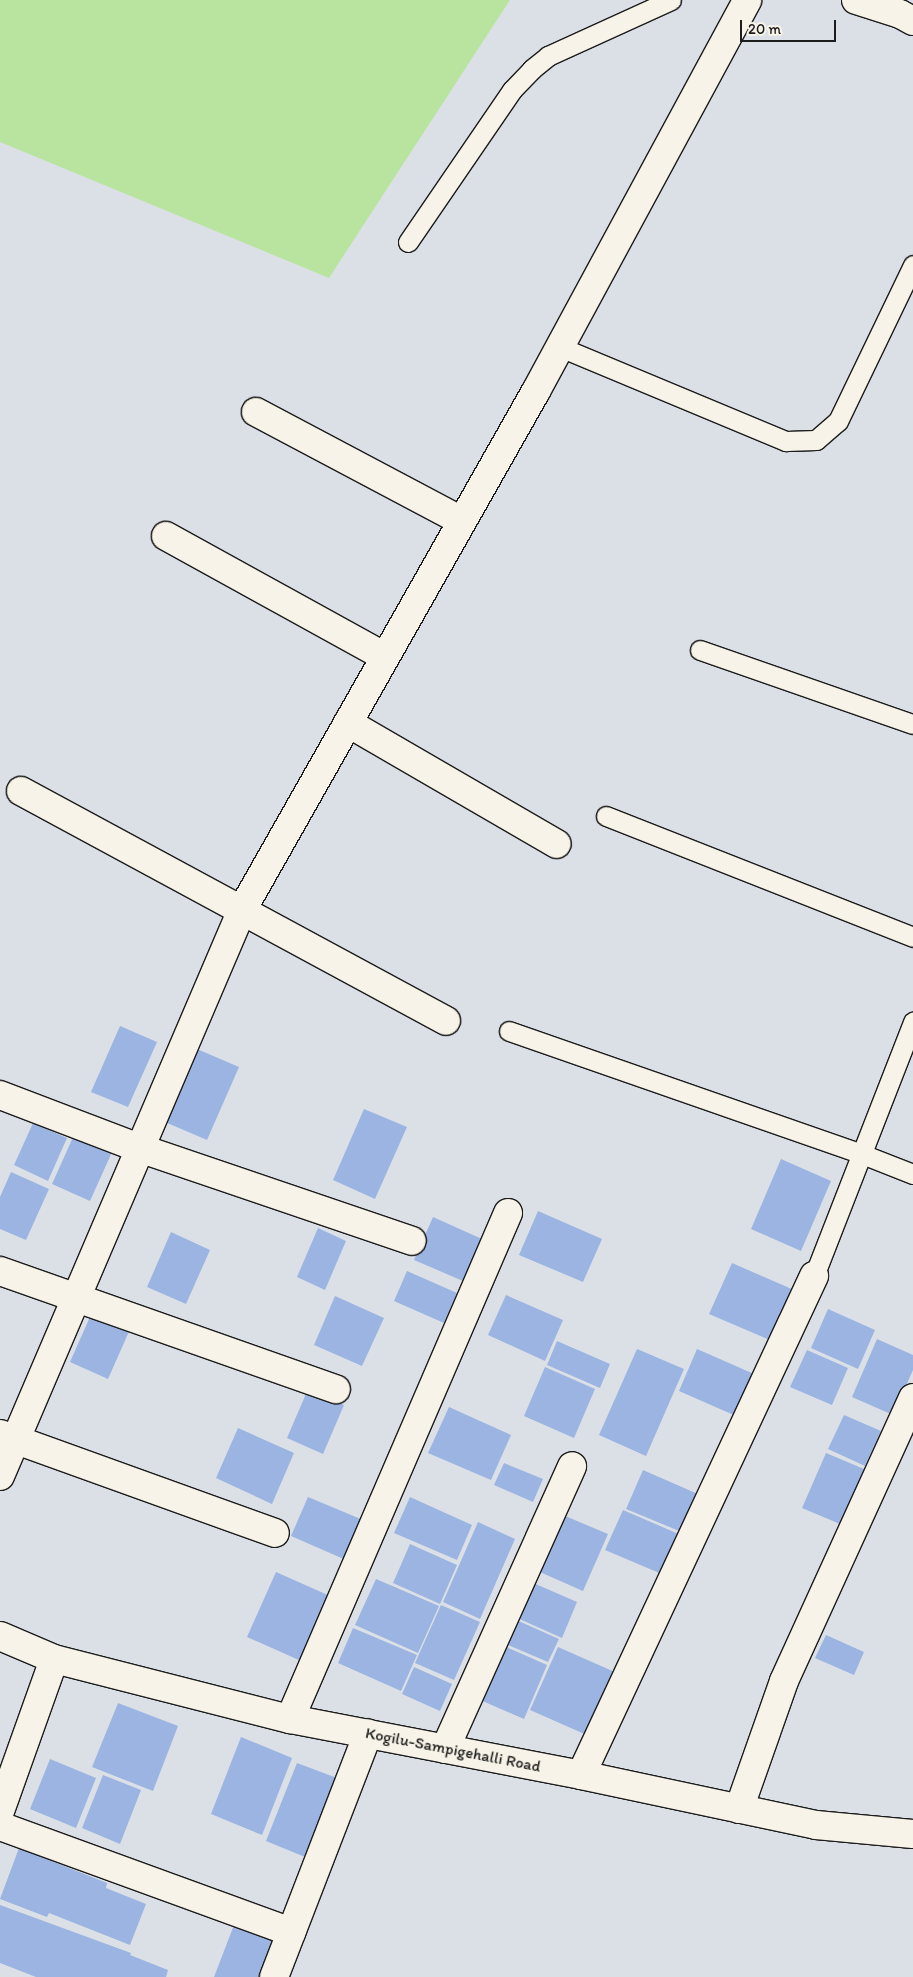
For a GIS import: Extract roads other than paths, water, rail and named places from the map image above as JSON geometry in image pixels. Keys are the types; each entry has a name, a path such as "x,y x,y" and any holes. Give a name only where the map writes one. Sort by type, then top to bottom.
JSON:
{"street":[{"path":"0,1476 7,1437 75,1298 242,910 560,347 747,0"},
{"path":"856,0 900,14 913,21"},
{"path":"256,412 462,521"},
{"path":"166,536 385,657"},
{"path":"348,723 557,844"},
{"path":"21,791 446,1021"},
{"path":"0,1095 138,1148 412,1241"},
{"path":"290,1719 508,1213"},
{"path":"0,1271 336,1390"},
{"path":"581,1775 814,1276"},
{"path":"739,1808 784,1681 913,1398"},
{"path":"7,1437 275,1533"},
{"path":"445,1749 572,1466"},
{"name":"Kogilu-Sampigehalli Road","path":"0,1636 54,1658 290,1719 581,1775 816,1825 913,1834"},
{"path":"0,1811 54,1658"},
{"path":"274,1977 368,1734"},
{"path":"0,1826 291,1932"}],"lane":[{"path":"408,242 512,90 532,69 548,56 671,0"},
{"path":"560,347 786,440 816,440 838,421 913,265"},
{"path":"700,650 913,724"},
{"path":"606,816 913,937"},
{"path":"814,1276 913,1022"},
{"path":"509,1030 862,1154 913,1174"}]}
